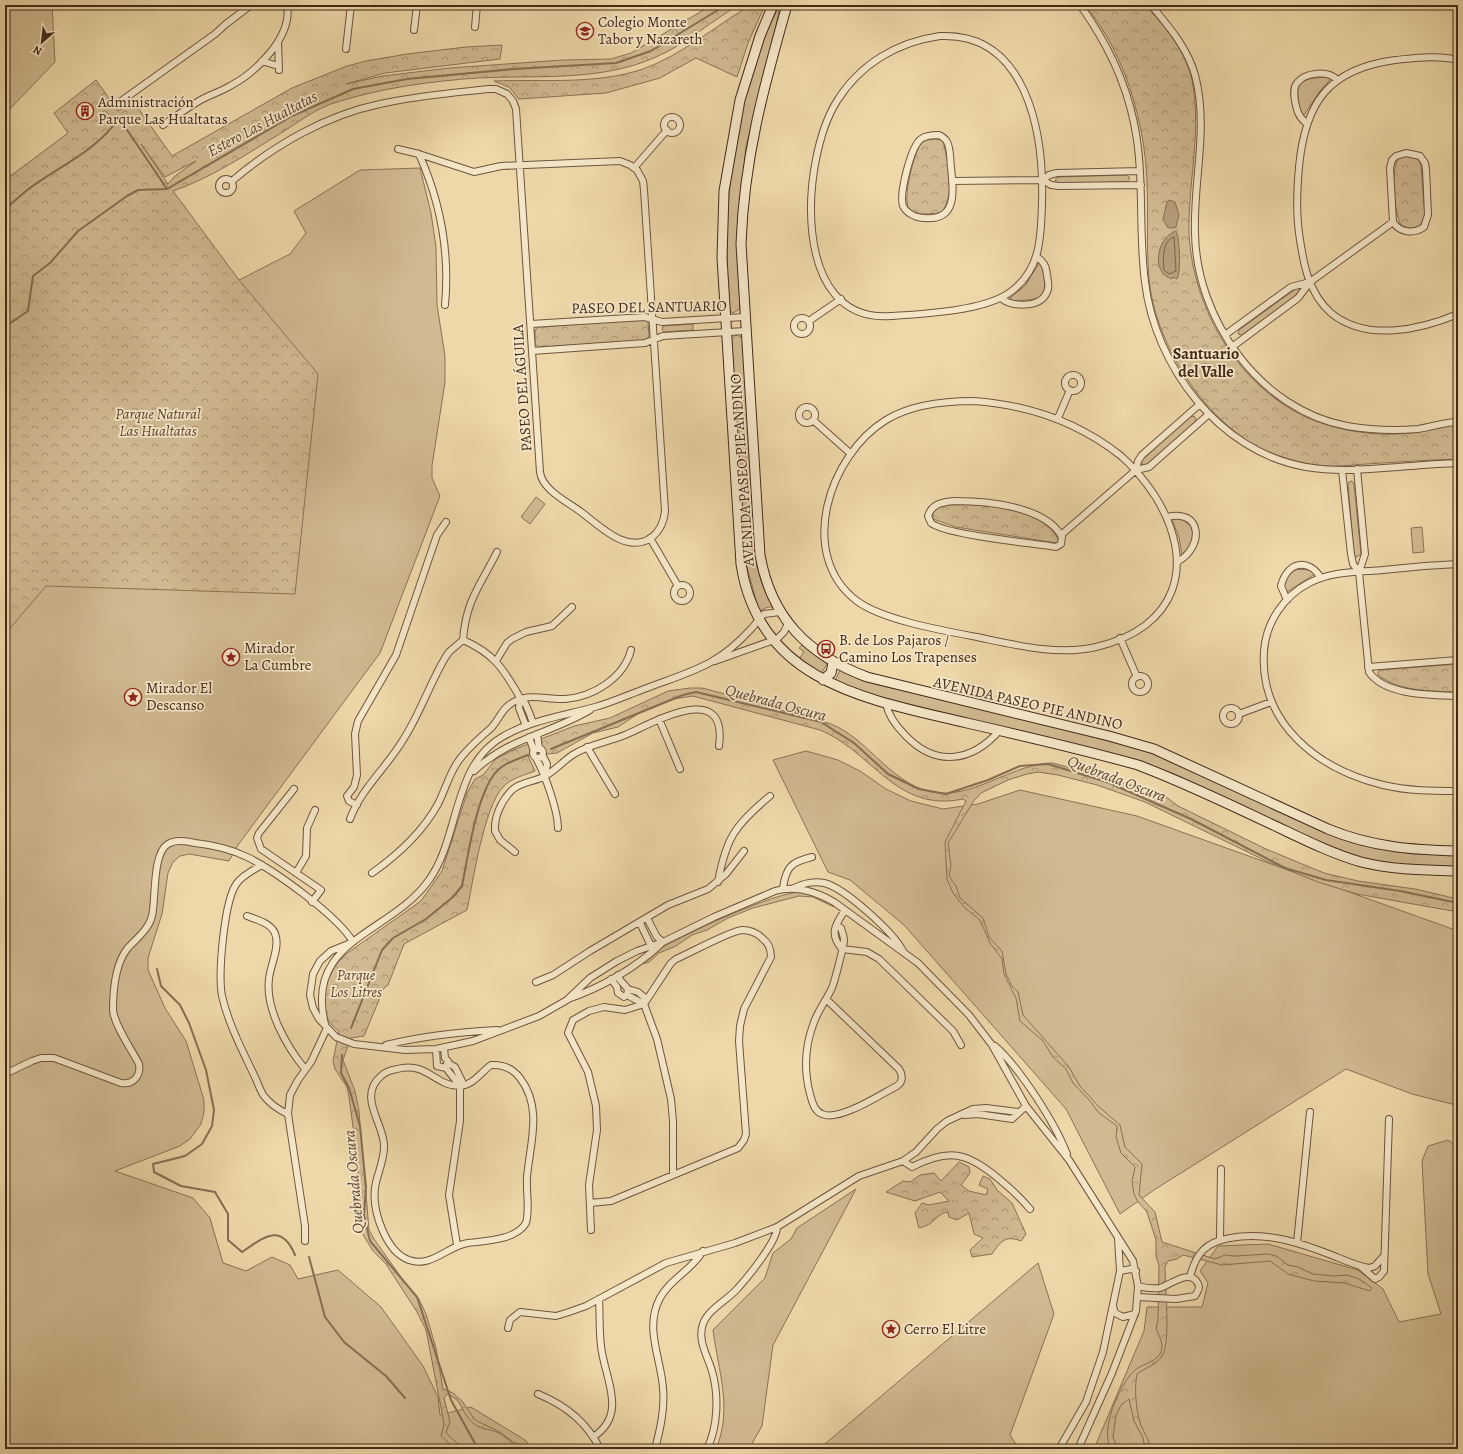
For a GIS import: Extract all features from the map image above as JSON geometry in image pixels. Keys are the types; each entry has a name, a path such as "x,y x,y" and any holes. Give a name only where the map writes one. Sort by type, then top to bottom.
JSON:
{"main road":[{"name":"AVENIDA PASEO PIE ANDINO","path":"772,5 748,72 734,125 724,191 722,231 725,318 741,564 746,590 759,620 773,641 794,661 824,680 847,691 886,703 1138,764 1178,780 1323,848 1349,858 1389,868 1458,871"},
{"name":"AVENIDA PASEO PIE ANDINO","path":"788,5 762,94 748,165 741,244 744,317 760,555 767,584 780,612 788,623 811,648 833,663 882,682 1102,734 1154,749 1328,829 1357,840 1412,850 1458,851"},
{"path":"824,680 831,673 833,663"}],"street":[{"path":"117,104 215,34 252,5"},
{"path":"164,126 199,101 243,78 262,61 278,42 286,22 287,5"},
{"path":"346,49 351,5"},
{"path":"414,30 417,5"},
{"path":"475,26 477,5"},
{"path":"1080,5 1104,41 1124,83 1135,124 1141,185 1143,266 1151,315 1168,356 1200,404 1233,435 1271,457 1306,467 1342,470 1458,463"},
{"path":"1152,6 1179,40 1188,56 1196,80 1200,115 1195,218 1196,251 1199,272 1208,298 1232,347 1251,370 1273,391 1297,408 1322,420 1356,427 1390,429 1417,429 1450,422 1458,422"},
{"path":"947,36 969,38 982,43 1008,64 1028,100 1038,133 1043,180 1040,240 1037,257 1021,283 1001,298 973,307 882,316 859,311 841,299 824,276 813,246 810,202 813,169 824,127 838,98 865,69 886,53 914,41 947,36"},
{"path":"262,61 278,68 278,42"},
{"path":"1458,60 1435,57 1385,62 1360,68 1337,80 1318,101 1306,123 1300,153 1296,206 1302,250 1310,282 1316,296 1331,313 1347,322 1368,329 1389,330 1412,328 1458,314"},
{"path":"1306,123 1299,116 1296,109 1294,90 1298,82 1307,76 1322,74 1332,75 1337,80"},
{"name":"PASEO DEL ÁGUILA","path":"232,181 252,164 287,142 349,113 395,100 489,89 503,92 515,105 540,472 543,481 616,537 634,543 650,538"},
{"path":"634,168 667,130"},
{"path":"936,135 946,140 950,154 952,181 952,204 946,213 936,217 918,217 909,213 904,208 902,197 913,150 922,138 936,135"},
{"path":"398,149 419,154 470,171 520,165 615,160 626,163 634,168 641,177 644,190 665,511 660,528 650,538 678,586"},
{"path":"419,154 434,191 442,222 447,262 445,305"},
{"path":"1399,154 1415,154 1422,158 1425,166 1428,215 1427,222 1422,228 1412,232 1399,229 1393,222 1391,163 1399,154"},
{"path":"1043,180 1049,175 1057,173 1140,171"},
{"path":"952,181 1043,180 1051,185 1059,186 1141,185"},
{"path":"1232,347 1298,298 1310,282 1393,222"},
{"path":"1001,298 1007,303 1016,304 1037,302 1043,299 1048,287 1046,268 1043,262 1037,257"},
{"path":"1225,335 1291,286 1310,282"},
{"path":"809,322 841,299"},
{"name":"PASEO DEL SANTUARIO","path":"530,324 645,317 662,322 744,317"},
{"name":"PASEO DEL SANTUARIO","path":"532,351 646,344 663,336 745,331"},
{"path":"1058,418 1070,390"},
{"path":"961,401 988,402 1018,406 1058,418 1100,441 1136,470 1167,517 1175,541 1177,562 1174,588 1165,605 1148,621 1120,638 1102,645 1083,649 1040,648 930,627 876,612 858,601 836,578 830,563 825,538 826,518 833,487 840,471 851,454 865,437 885,421 902,412 935,404 961,401"},
{"path":"1061,535 1046,521 1029,512 1014,507 988,502 943,502 932,509 928,516 931,523 945,528 1056,547 1061,544 1061,535 1136,470 1138,461 1142,455 1200,404"},
{"path":"1136,470 1143,470 1151,465 1209,414"},
{"path":"1450,422 1458,418"},
{"path":"813,420 851,454"},
{"path":"1357,469 1364,554 1360,572 1368,667 1373,677 1392,688 1417,694 1458,696"},
{"path":"1342,470 1350,554 1353,564 1360,572"},
{"path":"1167,517 1178,515 1184,516 1197,530 1197,536 1191,551 1187,556 1177,562"},
{"path":"357,805 349,801 347,796 355,786 357,776 355,742 358,721 362,711 385,677 396,656 435,539 446,522"},
{"path":"350,819 357,805 411,728 445,658 449,652 463,640 465,617 471,601 497,552"},
{"path":"1458,564 1333,574 1303,587 1287,600 1275,616 1266,640 1265,674 1271,702 1282,722 1296,739 1322,759 1342,770 1372,782 1419,791 1458,792"},
{"path":"1287,600 1281,586 1286,572 1291,567 1300,565 1310,567 1316,571 1321,578"},
{"path":"496,660 507,643 512,639 526,632 552,626 572,606"},
{"path":"712,662 746,635 766,613 780,612"},
{"path":"470,775 491,756 506,746 556,727 596,707 712,662 722,660 754,646 773,641 784,632 788,623"},
{"path":"746,635 748,641 754,646"},
{"path":"1120,638 1137,677"},
{"path":"463,640 481,649 496,660 513,684 520,698 526,704 533,723"},
{"path":"372,873 398,854 418,834 435,809 457,763 471,745 494,724 504,710 520,698 528,696 564,699 589,692 608,683 620,673 628,661 631,650"},
{"path":"1368,667 1458,660"},
{"path":"520,698 519,708 526,726"},
{"path":"1239,714 1271,702"},
{"path":"886,703 890,716 904,734 922,750 938,757 956,757 973,751 986,744 1000,730"},
{"path":"305,1241 305,1226 288,1114 290,1095 305,1069 311,1062 326,1026 320,997 324,978 334,960 353,942 409,902 429,880 442,857 463,790 483,753 502,737 533,723 554,716 596,707"},
{"path":"515,852 496,834 494,827 504,800 516,787 545,777 569,757 587,747 622,736 659,719 682,711 697,710 710,712 718,720 720,734 719,746"},
{"path":"554,716 556,727"},
{"path":"659,719 680,769"},
{"path":"537,734 537,750 534,756 539,757 556,815 558,828"},
{"path":"529,736 537,750"},
{"path":"502,737 502,743 506,746"},
{"path":"587,747 615,794"},
{"path":"294,789 259,833 257,838 261,849 321,890 312,902"},
{"path":"718,882 730,838 752,811 770,796"},
{"path":"296,873 306,856 307,828 315,810"},
{"path":"5,1074 32,1060 54,1058 121,1083 128,1083 134,1080 138,1075 139,1064 114,1019 117,973 126,951 151,920 156,872 165,846 178,841 207,844 230,850 262,866 326,912 353,942"},
{"path":"536,982 549,978 590,951 682,899 708,889 726,874 744,851"},
{"path":"783,888 786,874 793,863 796,860 812,857"},
{"path":"262,866 242,877 231,895 224,927 221,980 222,996 238,1039 264,1096 276,1108 288,1114"},
{"path":"815,894 813,886 817,883"},
{"path":"792,888 804,884 824,883 845,894 896,938 904,952"},
{"path":"567,1000 585,982 617,960 663,942 714,917 783,888 792,888 815,894 824,897 845,910 869,929 904,952 952,997 1016,1071 1057,1134 1069,1160"},
{"path":"845,910 834,929 835,940 842,949 867,952 879,959 953,1031 960,1045"},
{"path":"248,916 265,923 272,928 276,936 276,944 269,980 271,1006 285,1041 305,1069"},
{"path":"647,918 657,937 663,942"},
{"path":"869,929 877,927 877,921"},
{"path":"640,922 651,946"},
{"path":"826,999 899,1069 902,1076 901,1082 897,1086 844,1113 830,1116 820,1114 815,1109 808,1084 806,1064 811,1030 826,999 832,988 842,949 844,938 841,928 837,926"},
{"path":"590,1203 611,1201 738,1148 744,1140 746,1134 739,1041 740,1026 744,1009 771,957 771,950 763,938 749,930 741,930 730,934 671,963 644,1004 625,1010 604,1008 589,1011 573,1020 568,1029 568,1033 588,1072 596,1106 597,1130 589,1185 591,1230"},
{"path":"353,942 330,951 320,961 313,974 310,988 311,1002 315,1014 336,1037 347,1042 361,1046 382,1046 405,1050 444,1048 473,1041 539,1016 567,1000 612,979 642,960 663,942"},
{"path":"637,951 642,960"},
{"path":"618,975 628,992"},
{"path":"612,979 620,996 628,992 638,992 644,997 644,1004 657,1039 671,1099 673,1121 673,1175"},
{"path":"585,982 591,990"},
{"path":"382,1046 404,1040 472,1031 505,1029"},
{"path":"472,1031 474,1035 473,1041"},
{"path":"404,1040 403,1046 405,1050"},
{"path":"992,1044 1026,1106 1069,1160 1118,1236 1133,1261 1136,1271 1138,1286 1135,1314 1112,1373 1078,1449"},
{"path":"444,1048 447,1066 460,1086 460,1121 448,1195 457,1245"},
{"path":"436,1049 437,1066 447,1066"},
{"path":"498,1064 507,1067 519,1076 527,1088 532,1102 534,1118 527,1182 527,1219 524,1227 515,1234 457,1245 436,1258 422,1262 413,1261 403,1257 390,1245 381,1226 375,1199 376,1183 384,1157 384,1143 371,1100 372,1089 378,1079 387,1072 404,1067 424,1070 448,1084 460,1086 472,1082 491,1065 498,1064"},
{"path":"1009,1076 1016,1071"},
{"path":"508,1328 510,1320 520,1312 556,1316 586,1306 666,1262 735,1242 777,1227 859,1176 903,1161 916,1152 937,1129 972,1109 986,1108 1018,1112 1026,1106"},
{"path":"1296,1243 1310,1112"},
{"path":"1360,1266 1375,1279 1384,1271 1383,1257 1389,1119"},
{"path":"1050,1137 1055,1137 1057,1134"},
{"path":"903,1161 912,1167 942,1155 958,1155 974,1160 985,1167 1019,1196 1030,1209"},
{"path":"1220,1240 1221,1169"},
{"path":"707,1449 713,1430 716,1399 712,1373 702,1342 702,1326 709,1314 738,1288 752,1270 774,1239 777,1227"},
{"path":"1190,1277 1192,1268 1202,1250 1220,1240 1255,1235 1268,1236 1296,1243 1369,1268 1375,1266 1383,1257"},
{"path":"1059,1449 1079,1416 1092,1385 1103,1352 1120,1271 1118,1236"},
{"path":"655,1449 660,1426 663,1390 653,1335 654,1312 660,1298 668,1286 699,1258 703,1252"},
{"path":"1120,1271 1130,1268 1136,1271"},
{"path":"1137,1297 1176,1299 1195,1296 1199,1290 1199,1284 1195,1279 1190,1277 1184,1277 1158,1288 1138,1286"},
{"path":"593,1437 602,1431 608,1422 612,1405 610,1382 601,1347 599,1299"},
{"path":"1113,1306 1115,1313 1123,1317 1135,1314"},
{"path":"538,1394 565,1408 580,1421 593,1437 600,1449"}],"green space":[{"path":"5,5 52,5 55,62 5,114"},
{"name":"Parque Natural Las Hualtatas","path":"712,5 739,5 678,46 635,65 591,74 568,76 478,78 442,81 389,89 337,102 315,112 228,165 187,186 173,191 239,280 318,374 295,594 46,586 5,634 5,180 68,133 54,113 96,80 118,111 133,101 172,156 292,88 347,66 366,61 407,54 466,47 502,45 500,59 385,73 346,84 383,76 449,68 563,60 611,59 631,53","holes":["141,144 165,177 196,161 175,176 168,184"]},
{"path":"751,5 765,5 748,43 737,77 696,58 660,78 606,93 519,99 509,87 494,81 588,79 625,74 643,69 685,48"},
{"path":"780,5 771,52 746,146 738,229 740,309 733,313 730,311 727,253 727,224 732,167 743,110 757,55 764,36"},
{"path":"1085,5 1145,5 1168,32 1186,62 1193,85 1196,122 1189,215 1192,262 1200,291 1211,319 1225,344 1243,368 1263,389 1287,407 1313,420 1331,426 1367,433 1404,434 1441,428 1458,422 1458,459 1334,466 1320,466 1299,462 1276,455 1254,445 1234,431 1199,395 1184,374 1171,351 1160,327 1153,303 1148,262 1147,176 1140,124 1130,87 1106,36"},
{"path":"1329,77 1331,79 1320,91 1304,115 1301,115 1298,105 1298,92 1301,83 1308,79"},
{"path":"931,139 943,141 949,169 950,188 946,206 941,213 915,213 909,209 907,204 907,196 915,156 923,142"},
{"path":"112,152 239,280 290,254 306,233 294,211 360,170 420,168 431,213 436,247 437,305 445,356 445,382 432,466 432,478 440,496 380,653 238,845 229,861 189,854 180,856 173,862 168,873 162,914 148,958 148,970 165,1008 186,1041 204,1100 204,1112 201,1124 190,1139 180,1146 115,1171 193,1198 210,1218 223,1263 246,1271 272,1257 290,1265 298,1279 338,1270 381,1307 423,1366 438,1397 440,1415 471,1407 525,1440 533,1449 5,1449 5,209"},
{"path":"1404,156 1418,159 1421,166 1425,216 1424,220 1419,226 1412,228 1401,225 1395,202 1394,182 1396,165 1398,159"},
{"path":"1127,175 1130,178 1127,182 1058,183 1055,181 1057,177"},
{"path":"1039,263 1043,267 1045,286 1044,292 1041,296 1031,300 1012,301 1010,298 1025,286"},
{"path":"1297,288 1301,291 1300,293 1242,335 1238,334 1239,330"},
{"path":"643,319 648,322 649,336 646,341 539,347 535,344 535,330 539,327"},
{"path":"693,324 693,330 664,332 662,330 663,326"},
{"path":"736,335 741,337 743,340 757,566 765,592 773,607 768,607 759,611 745,560 731,339"},
{"path":"1194,416 1196,419 1195,423 1143,466 1141,461 1190,417"},
{"path":"1352,481 1354,484 1361,554 1357,557 1354,555 1348,484"},
{"path":"536,497 545,504 530,524 521,517"},
{"path":"947,505 976,505 1025,514 1040,520 1051,529 1059,541 1057,543 956,527 933,519 933,513 939,507"},
{"path":"1181,518 1193,528 1191,543 1182,555 1179,537 1172,520"},
{"path":"1422,527 1424,552 1413,553 1411,528"},
{"path":"1296,569 1310,570 1315,574 1287,592 1284,587 1286,581"},
{"path":"802,645 827,664 821,674 798,660 804,652 799,648"},
{"path":"1458,664 1458,692 1427,691 1406,688 1387,681 1378,675 1380,670"},
{"path":"840,670 875,684 1056,727 1154,753 1337,837 1362,845 1412,854 1458,855 1458,867 1407,866 1354,856 1332,848 1177,775 1140,761 868,694 835,681"},
{"name":"Parque Los Litres","path":"702,688 831,724 845,731 858,741 895,774 908,783 923,790 939,793 953,793 968,790 1024,768 1039,764 1053,763 1162,794 1178,806 1266,849 1324,873 1358,881 1415,889 1458,899 1458,912 1357,894 1318,882 1266,861 1145,802 1097,785 1058,775 1038,772 1008,780 981,793 973,802 948,843 951,866 949,875 956,886 960,898 983,918 989,937 1002,951 1006,974 1012,986 1018,992 1023,1015 1069,1067 1080,1086 1098,1106 1120,1125 1125,1147 1142,1164 1139,1195 1155,1212 1162,1242 1215,1259 1225,1255 1236,1256 1268,1254 1276,1256 1288,1265 1298,1267 1313,1274 1334,1276 1347,1275 1359,1279 1372,1288 1370,1291 1344,1283 1314,1281 1288,1274 1270,1261 1222,1265 1183,1255 1177,1259 1168,1261 1165,1267 1167,1328 1165,1350 1157,1362 1137,1374 1136,1380 1138,1414 1141,1425 1149,1442 1150,1449 1145,1449 1143,1438 1134,1421 1129,1399 1121,1405 1116,1415 1113,1437 1118,1449 1112,1449 1108,1441 1109,1420 1117,1397 1128,1377 1134,1371 1157,1357 1160,1354 1162,1347 1156,1328 1158,1320 1159,1266 1156,1256 1156,1240 1147,1212 1138,1202 1134,1194 1132,1181 1135,1167 1121,1153 1116,1137 1117,1126 1099,1113 1073,1083 1066,1069 1053,1057 1043,1041 1020,1021 1016,998 1004,974 1002,959 990,943 980,920 965,908 953,893 947,879 945,842 966,801 963,799 940,801 920,797 902,789 839,740 820,730 693,696 674,699 642,711 618,727 593,733 557,753 528,756 535,771 518,777 506,784 496,797 490,811 480,845 467,910 404,944 388,985 384,988 364,1036 351,1038 343,1060 355,1091 359,1111 369,1230 406,1284 419,1299 426,1314 436,1348 443,1389 453,1393 462,1401 475,1420 500,1432 513,1442 528,1449 523,1449 516,1446 503,1435 495,1431 476,1426 466,1415 456,1399 447,1394 444,1398 450,1422 446,1432 458,1444 458,1449 455,1449 441,1436 444,1425 426,1330 417,1312 386,1264 373,1251 362,1233 357,1157 349,1097 347,1087 335,1069 333,1061 339,1031 330,1023 325,1014 324,992 333,971 339,961 346,954 421,901 442,871 467,793 475,779 483,775 496,759 513,750 574,726 610,718 668,691"},
{"path":"806,751 838,760 860,771 886,789 911,801 943,809 978,804 1020,790 1137,816 1458,931 1458,1108 1452,1104 1412,1094 1346,1069 1154,1190 1120,1214 1066,1109 904,925 850,880 828,872 773,760"},
{"path":"802,892 814,895 835,905 834,907 813,897 799,896 753,908 728,918 707,930 692,935 676,946 659,953 649,962 639,965 661,948 731,914 773,898"},
{"path":"1448,1140 1458,1147 1458,1449 1094,1449 1144,1331 1147,1307 1202,1307 1208,1283 1200,1271 1218,1246 1268,1244 1358,1270 1383,1289 1399,1322 1441,1314 1428,1274 1422,1161 1428,1146"},
{"path":"959,1162 969,1167 970,1173 961,1185 969,1191 986,1195 988,1189 979,1185 983,1176 990,1179 997,1190 1012,1203 1026,1234 1021,1241 1016,1239 1007,1239 998,1246 992,1254 972,1257 970,1250 983,1238 974,1234 969,1213 957,1220 949,1217 948,1212 944,1213 928,1225 919,1228 915,1213 922,1203 929,1205 949,1201 940,1192 915,1201 886,1192 903,1181 910,1182 920,1175 934,1173 941,1181"},
{"path":"856,1189 773,1345 762,1426 749,1449 716,1449 721,1434 724,1404 721,1375 713,1330 765,1278 773,1253 791,1239 797,1228"},
{"path":"1038,1263 1054,1314 1010,1435 1019,1449 819,1449"}],"water":[{"path":"1169,200 1175,202 1179,215 1176,227 1168,228 1163,219 1167,202"},
{"path":"1176,231 1179,248 1179,270 1177,279 1173,277 1172,279 1165,275 1161,270 1159,255 1164,240"}],"waterway":[{"name":"Estero Las Hualtatas","path":"5,324 9,324 28,311 33,276 50,263 78,231 127,196 138,190 167,189 292,116 353,89 407,79 514,69 616,63 651,51 726,5"},
{"path":"5,209 38,182 88,150 110,130 119,118 167,189"},
{"name":"Quebrada Oscura","path":"551,749 683,695 696,692 821,722 854,743 888,774 919,789 946,794 988,780 1020,766 1048,764 1107,782 1191,819 1285,868 1326,880 1400,891 1458,903"},
{"name":"Quebrada Oscura","path":"351,1028 382,950 393,938 426,919 453,897 462,886 474,824 484,792 491,779 498,770 505,765 528,755"},
{"path":"157,969 161,986 180,1005 189,1023 206,1070 214,1110 212,1126 202,1144 185,1156 153,1164 154,1172 181,1186 215,1192 228,1214 228,1240 242,1252 264,1238 278,1235 284,1238 290,1245 295,1255"},
{"name":"Quebrada Oscura","path":"342,1055 341,1073 349,1088 360,1126 366,1187 364,1215 370,1241 417,1297 451,1400 478,1449"},
{"path":"309,1257 325,1317 344,1342 386,1376 405,1398"}],"place":[{"name":"Colegio Monte Tabor y Nazareth","path":"585,31"},
{"name":"Administración Parque Las Hualtatas","path":"85,111"},
{"name":"B. de Los Pajaros / Camino Los Trapenses","path":"826,649"},
{"name":"Mirador La Cumbre","path":"231,657"},
{"name":"Mirador El Descanso","path":"133,697"},
{"name":"Cerro El Litre","path":"891,1329"}],"district":[{"name":"Santuario del Valle","path":"1206,362"}]}
